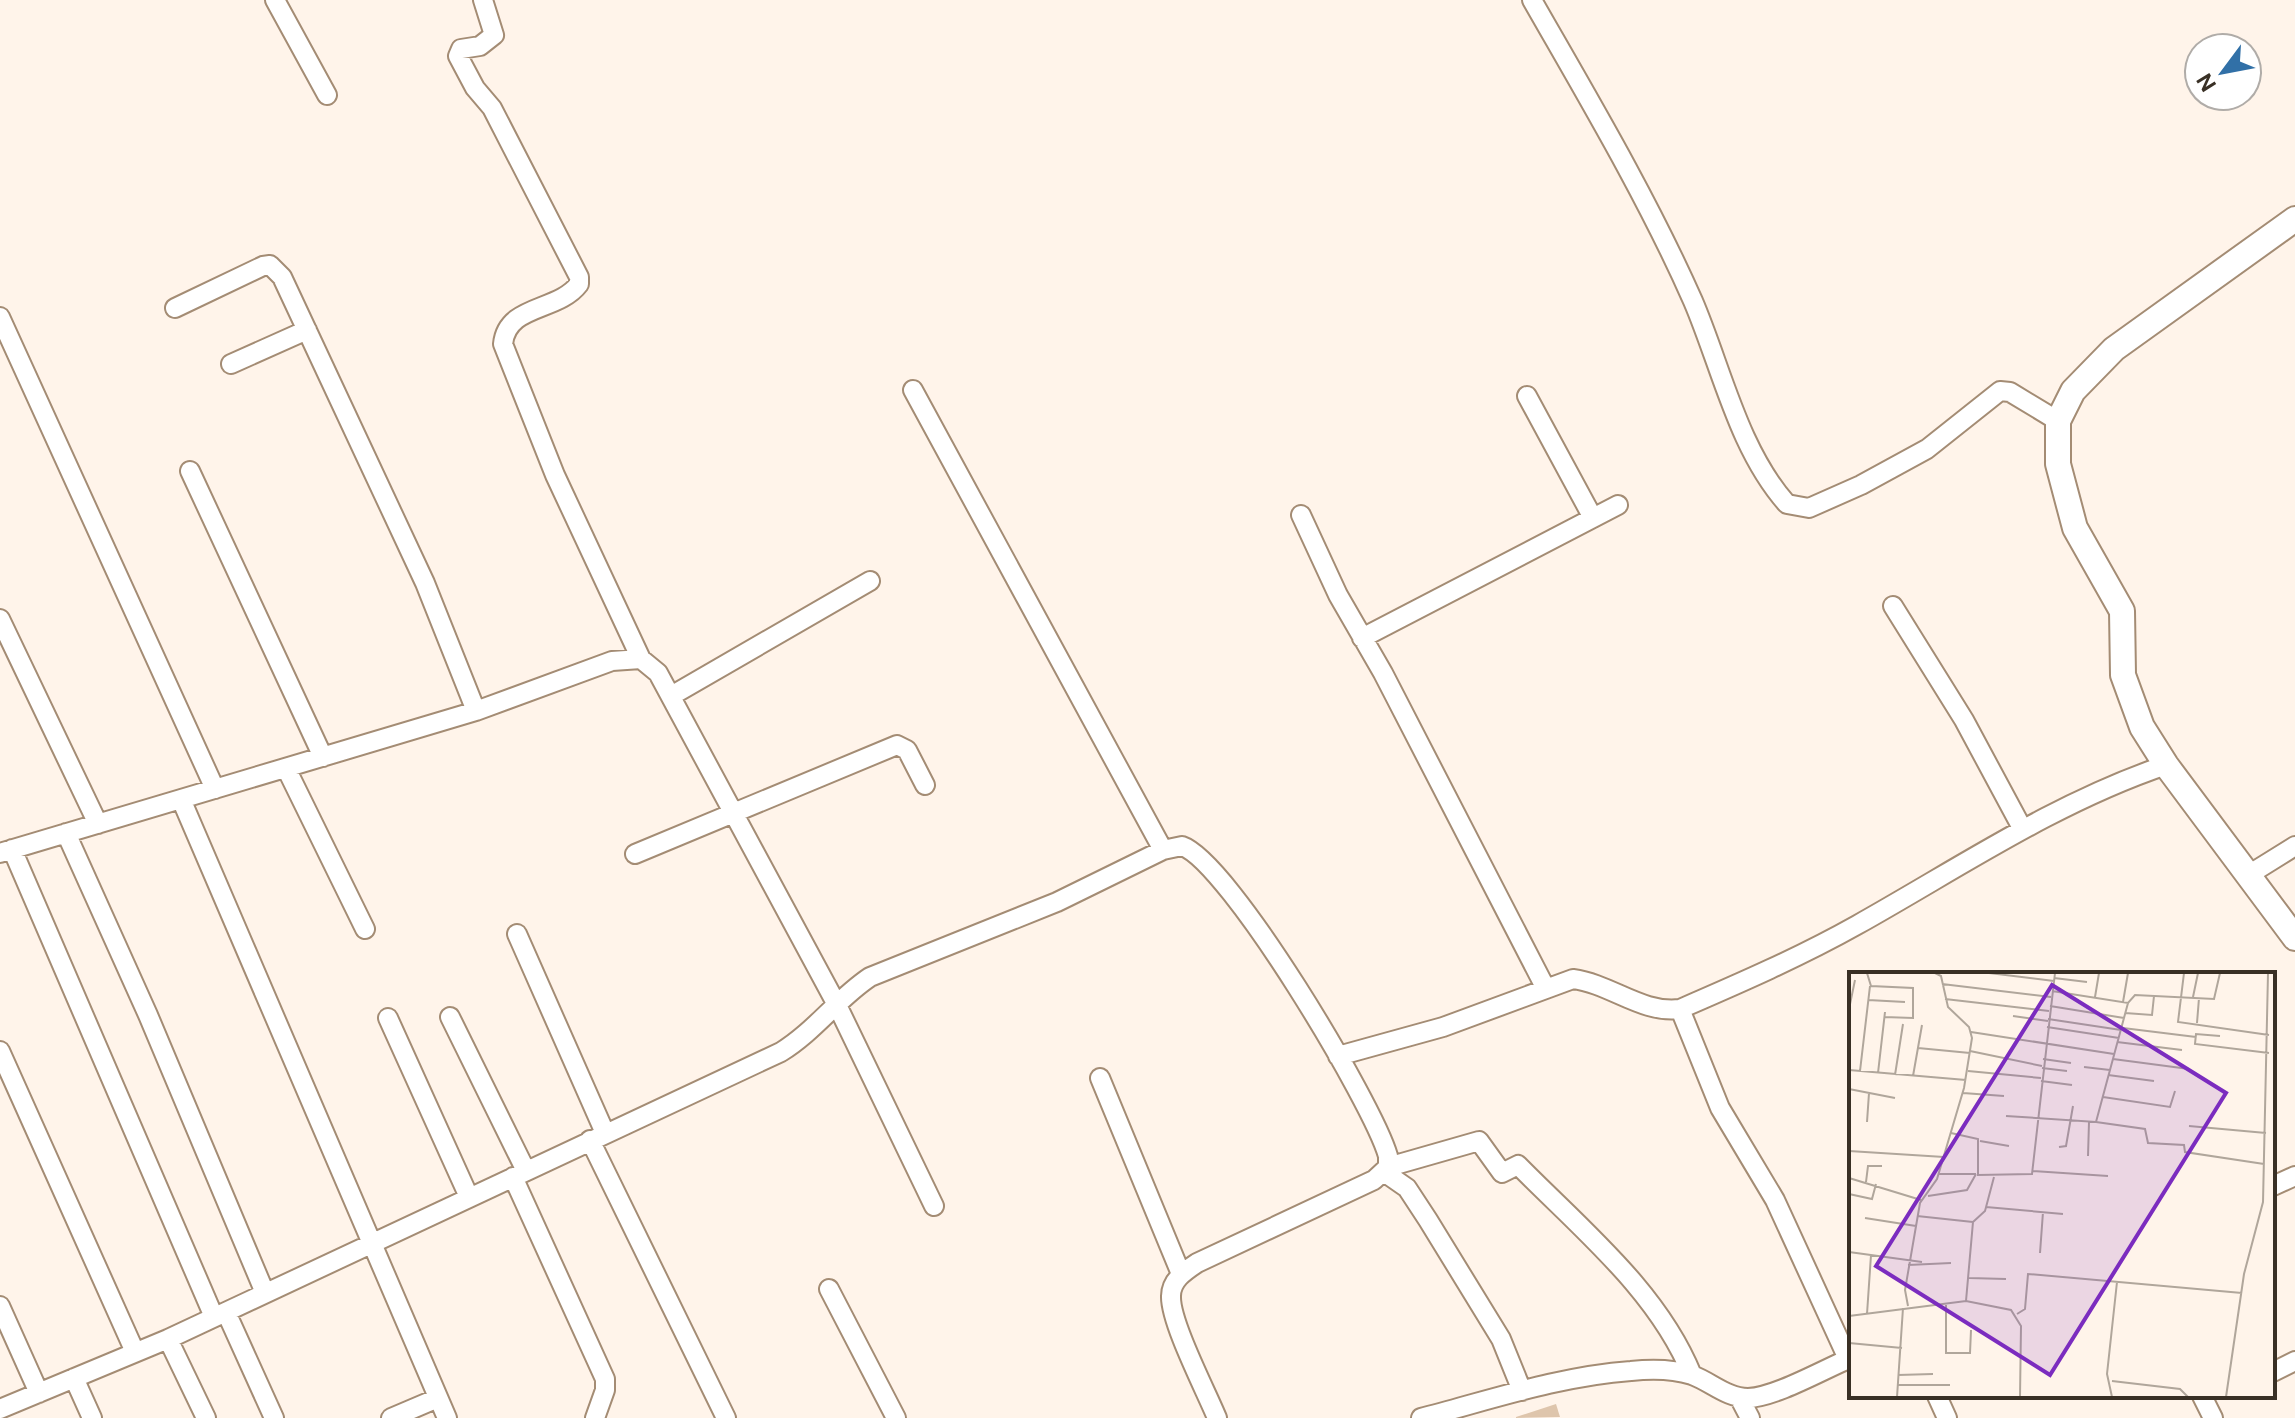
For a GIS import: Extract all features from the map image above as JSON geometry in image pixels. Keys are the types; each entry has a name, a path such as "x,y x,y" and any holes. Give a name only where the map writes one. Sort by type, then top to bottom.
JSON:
{"street":[{"path":"275,0 327,95"},
{"path":"483,0 494,35 480,46 461,49 458,56 470,82 492,108 575,269 579,284 568,295 513,320 504,332 503,344 555,475 641,659 658,673 837,1005 934,1206"},
{"path":"1532,0 1659,228 1698,313 1739,423 1787,504 1809,508 1861,485 1927,449 2000,391 2010,392 2052,417"},
{"path":"2295,219 2114,349 2052,417 2058,464 2075,528 2122,611 2123,675 2142,727 2166,765 2295,938"},
{"path":"175,308 253,269 270,265 282,277 425,583 476,711"},
{"path":"0,317 215,789"},
{"path":"231,364 307,330"},
{"path":"913,390 1163,850"},
{"path":"1527,396 1593,518"},
{"path":"190,471 323,757"},
{"path":"1362,638 1618,505"},
{"path":"1301,515 1545,987"},
{"path":"671,696 870,581"},
{"path":"1893,606 1964,720 2022,828"},
{"path":"0,619 98,824"},
{"path":"274,1418 220,1314 6,851 476,711 612,661 641,659"},
{"path":"635,854 897,745 907,750 925,785"},
{"path":"1338,1056 1443,1027 1573,979 1595,982 1651,1008 1680,1009 1855,927 2022,828 2091,793 2166,765"},
{"path":"286,768 365,929"},
{"path":"181,799 447,1418"},
{"path":"66,833 148,1015 265,1293"},
{"path":"0,1409 168,1339 781,1052 806,1036 870,977 1057,902 1163,850 1182,846 1191,849 1231,891 1326,1032 1385,1143 1386,1170 1407,1188 1428,1220 1501,1339 1522,1391"},
{"path":"2250,874 2295,846"},
{"path":"517,934 598,1137 726,1418"},
{"path":"1680,1009 1720,1108 1775,1200 1849,1357"},
{"path":"450,1017 520,1174 605,1379 605,1390 595,1418"},
{"path":"388,1018 469,1197"},
{"path":"0,1051 135,1352"},
{"path":"1100,1078 1181,1274"},
{"path":"1217,1418 1176,1319 1171,1296 1181,1274 1386,1170 1479,1141 1502,1173 1518,1165 1650,1301 1681,1349 1692,1375"},
{"path":"2275,1185 2295,1176"},
{"path":"829,1289 896,1418"},
{"path":"0,1306 39,1393"},
{"path":"168,1339 206,1418"},
{"path":"1421,1418 1559,1381 1631,1371 1668,1370 1692,1375 1739,1397 1763,1395 1849,1359"},
{"path":"2275,1371 2295,1361"},
{"path":"74,1378 92,1418"},
{"path":"1739,1397 1750,1418"},
{"path":"391,1418 438,1398"},
{"path":"1938,1398 1947,1418"}],"building":[{"path":"1556,1404 1560,1417 1516,1418 1516,1417"}]}
